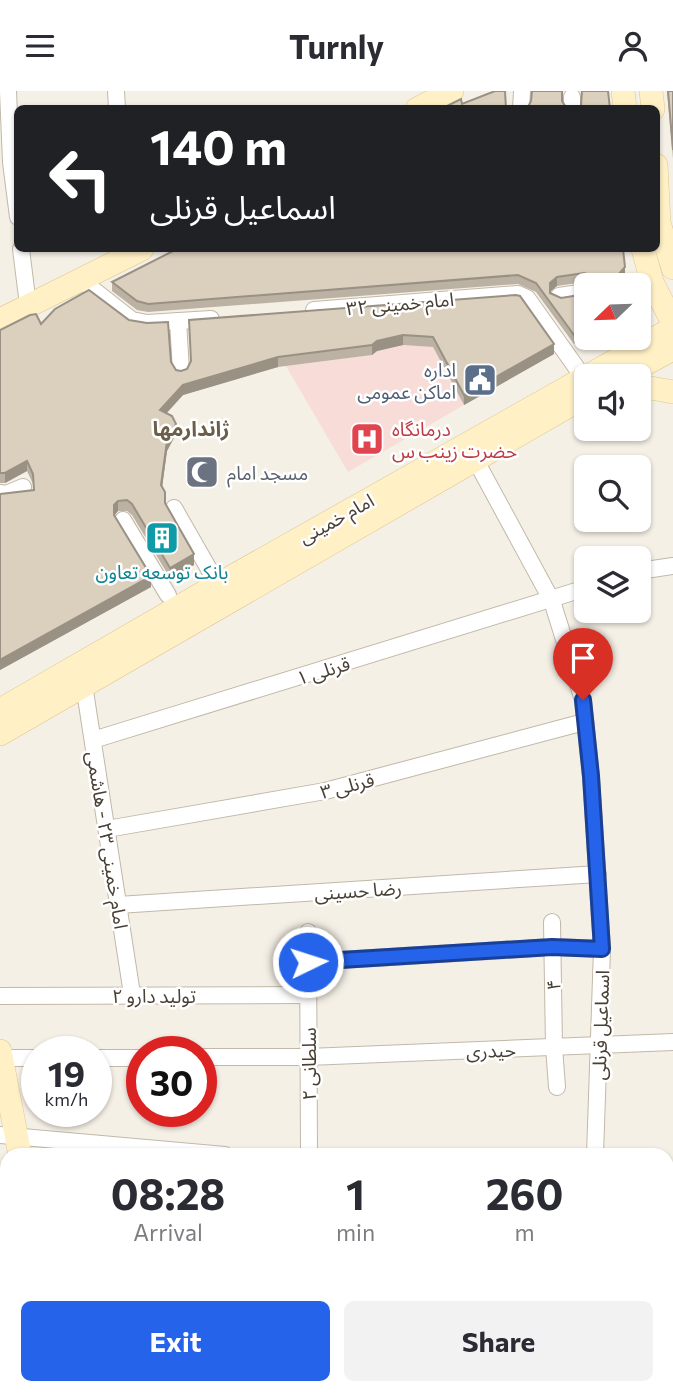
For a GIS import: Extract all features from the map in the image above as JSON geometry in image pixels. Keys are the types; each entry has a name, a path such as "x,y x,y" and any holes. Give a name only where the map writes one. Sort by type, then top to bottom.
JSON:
{"main road":[{"path":"425,105 452,91"},
{"path":"660,188 672,264"},
{"path":"0,320 130,252"},
{"path":"644,252 652,282 673,326"},
{"name":"امام خمینی","path":"618,364 673,326"},
{"path":"645,364 673,349"},
{"path":"651,388 673,392"},
{"name":"امام خمینی","path":"0,710 574,393"},
{"name":"امام خمینی","path":"0,734 475,459 574,394"},
{"path":"1,1055 12,1142"}],"street":[{"path":"8,91 5,162 14,200"},
{"path":"21,252 28,305"},
{"path":"81,280 132,320 148,323 232,317"},
{"name":"امام خمینی ۳۲","path":"300,311 517,294 527,298 574,370"},
{"path":"559,296 574,294"},
{"path":"177,321 181,371"},
{"name":"اسماعیل قرنلی","path":"475,459 552,601 583,700 591,776 602,949 595,1148"},
{"path":"0,493 23,487"},
{"path":"174,508 210,571"},
{"path":"123,520 168,595"},
{"path":"651,569 673,566"},
{"name":"قرنلی ۱","path":"93,740 574,593"},
{"name":"امام خمینی ۲۳ - هاشمی","path":"84,685 132,994"},
{"name":"قرنلی ۳","path":"107,829 325,791 584,722"},
{"name":"رضا حسینی","path":"118,905 598,874"},
{"name":"۴","path":"552,922 557,1087"},
{"name":"۲ سلطانی","path":"308,932 309,1148"},
{"path":"308,962 552,947 602,949"},
{"name":"تولید دارو ۲","path":"0,996 308,995"},
{"name":"حیدری","path":"217,1057 308,1057 673,1042"},
{"path":"1,1055 21,1057"},
{"path":"12,1142 110,1148"}],"shaded area":[{"name":"درمانگاه حضرت زینب س","path":"403,345 433,347 464,405 348,472 286,366 372,355 377,351"}],"building":[{"path":"495,91 505,91 506,105 449,105 461,99 462,104"},
{"path":"532,91 562,91 564,105 529,105"},
{"path":"582,91 608,91 610,105 581,105"},
{"path":"668,91 673,91 673,150"},
{"path":"171,252 623,252 625,267 620,273 574,273 557,277 550,283 550,293 561,298 574,296 574,335 536,283 518,275 148,304 137,301 112,282"},
{"path":"89,290 129,320 168,322 171,362 176,370 181,371 187,369 191,361 189,320 516,295 520,296 554,344 464,395 433,337 403,335 377,341 372,345 278,357 183,385 160,410 172,416 176,424 167,441 161,485 165,492 165,503 194,554 170,568 132,504 127,500 118,501 114,505 114,515 151,576 0,660 0,494 34,490 33,474 27,461 0,473 0,330 36,314 41,324 55,309"}],"place":[{"name":"اداره اماکن عمومی","path":"480,380"},
{"name":"درمانگاه حضرت زینب س","path":"367,439"},
{"name":"مسجد امام","path":"202,472"},
{"name":"بانک توسعه تعاون","path":"162,538"}],"district":[{"name":"ژاندارمها","path":"191,427"}],"route":[{"path":"308,962 552,947 602,949 591,776 583,700"}]}
